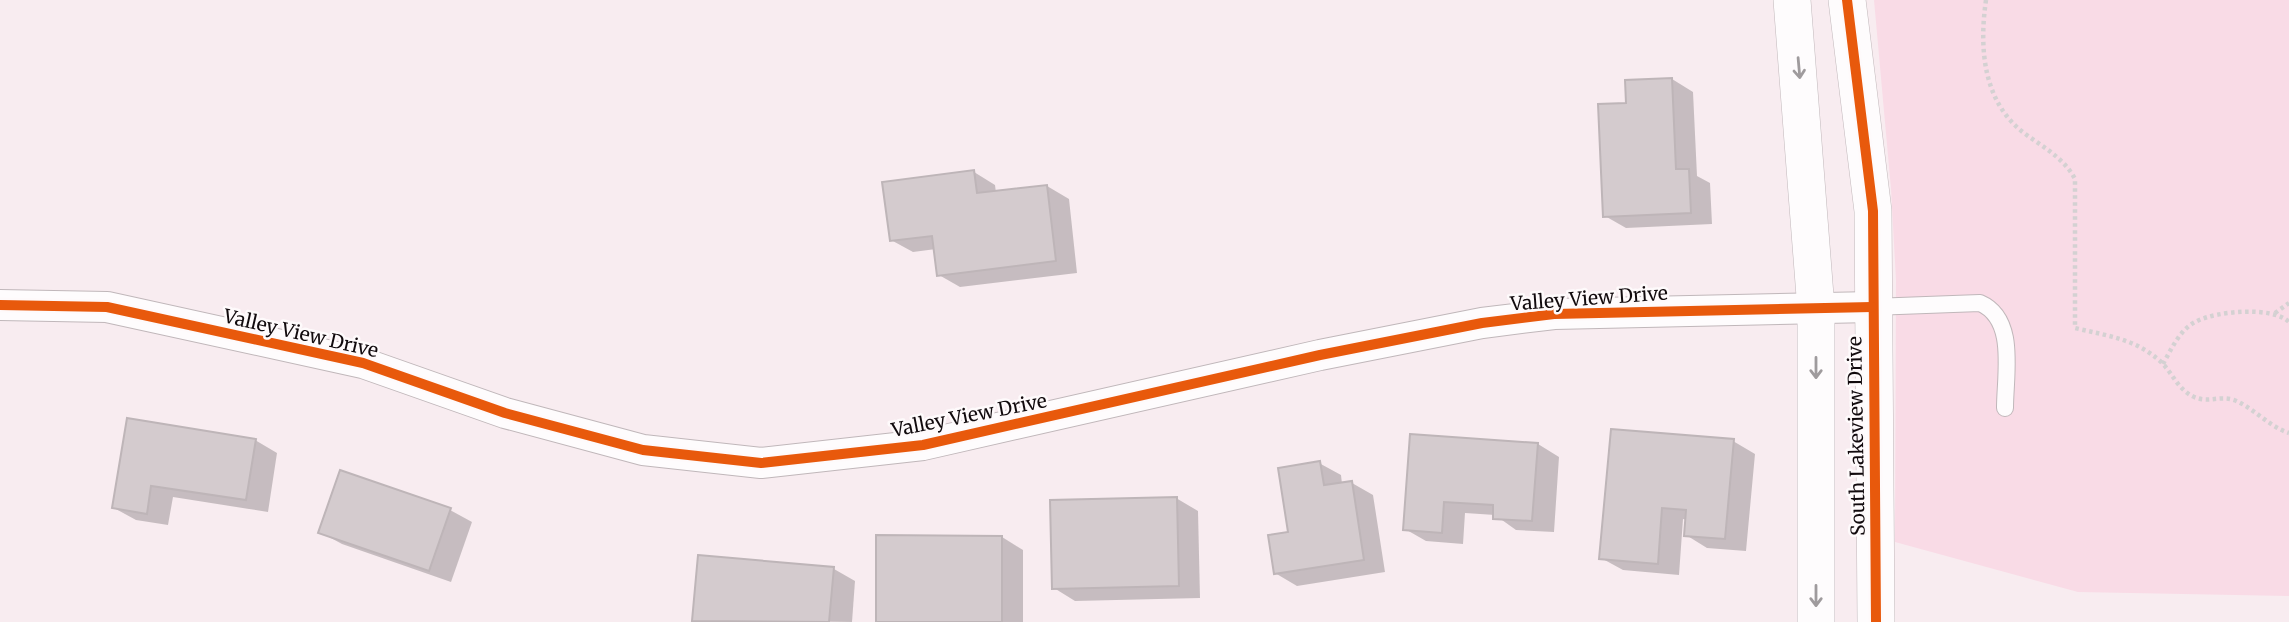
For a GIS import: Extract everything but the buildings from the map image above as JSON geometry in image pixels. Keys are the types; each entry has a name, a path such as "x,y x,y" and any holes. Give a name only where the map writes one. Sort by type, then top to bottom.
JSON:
{"street":[{"name":"South Lakeview Drive","path":"1792,0 1816,309 1815,622"},
{"name":"South Lakeview Drive","path":"1847,0 1873,211 1871,307 1876,622"},
{"name":"Valley View Drive","path":"0,305 107,307 363,363 505,413 643,450 761,463 923,445 1320,355 1482,323 1553,314 1871,307"}],"lane":[{"path":"1871,307 1980,303 1992,308 2006,331 2005,408"}],"path":[{"path":"1986,0 1986,73 1993,93 2011,123 2068,165 2075,179 2075,328 2124,339 2144,348 2163,364 2178,386 2191,396 2207,401 2221,396 2238,402 2273,428 2289,433"},
{"path":"2275,314 2289,303"},
{"path":"2163,364 2180,334 2197,320 2245,312 2275,314 2289,322"}],"shaded area":[{"path":"1874,0 2289,0 2289,596 2078,592 1895,542 1896,280 1891,189"}],"cycle path":[{"path":"1847,0 1873,211 1876,622"},
{"path":"0,305 107,307 363,363 505,413 643,450 761,463 923,445 1320,355 1482,323 1554,314 1872,307"}]}
